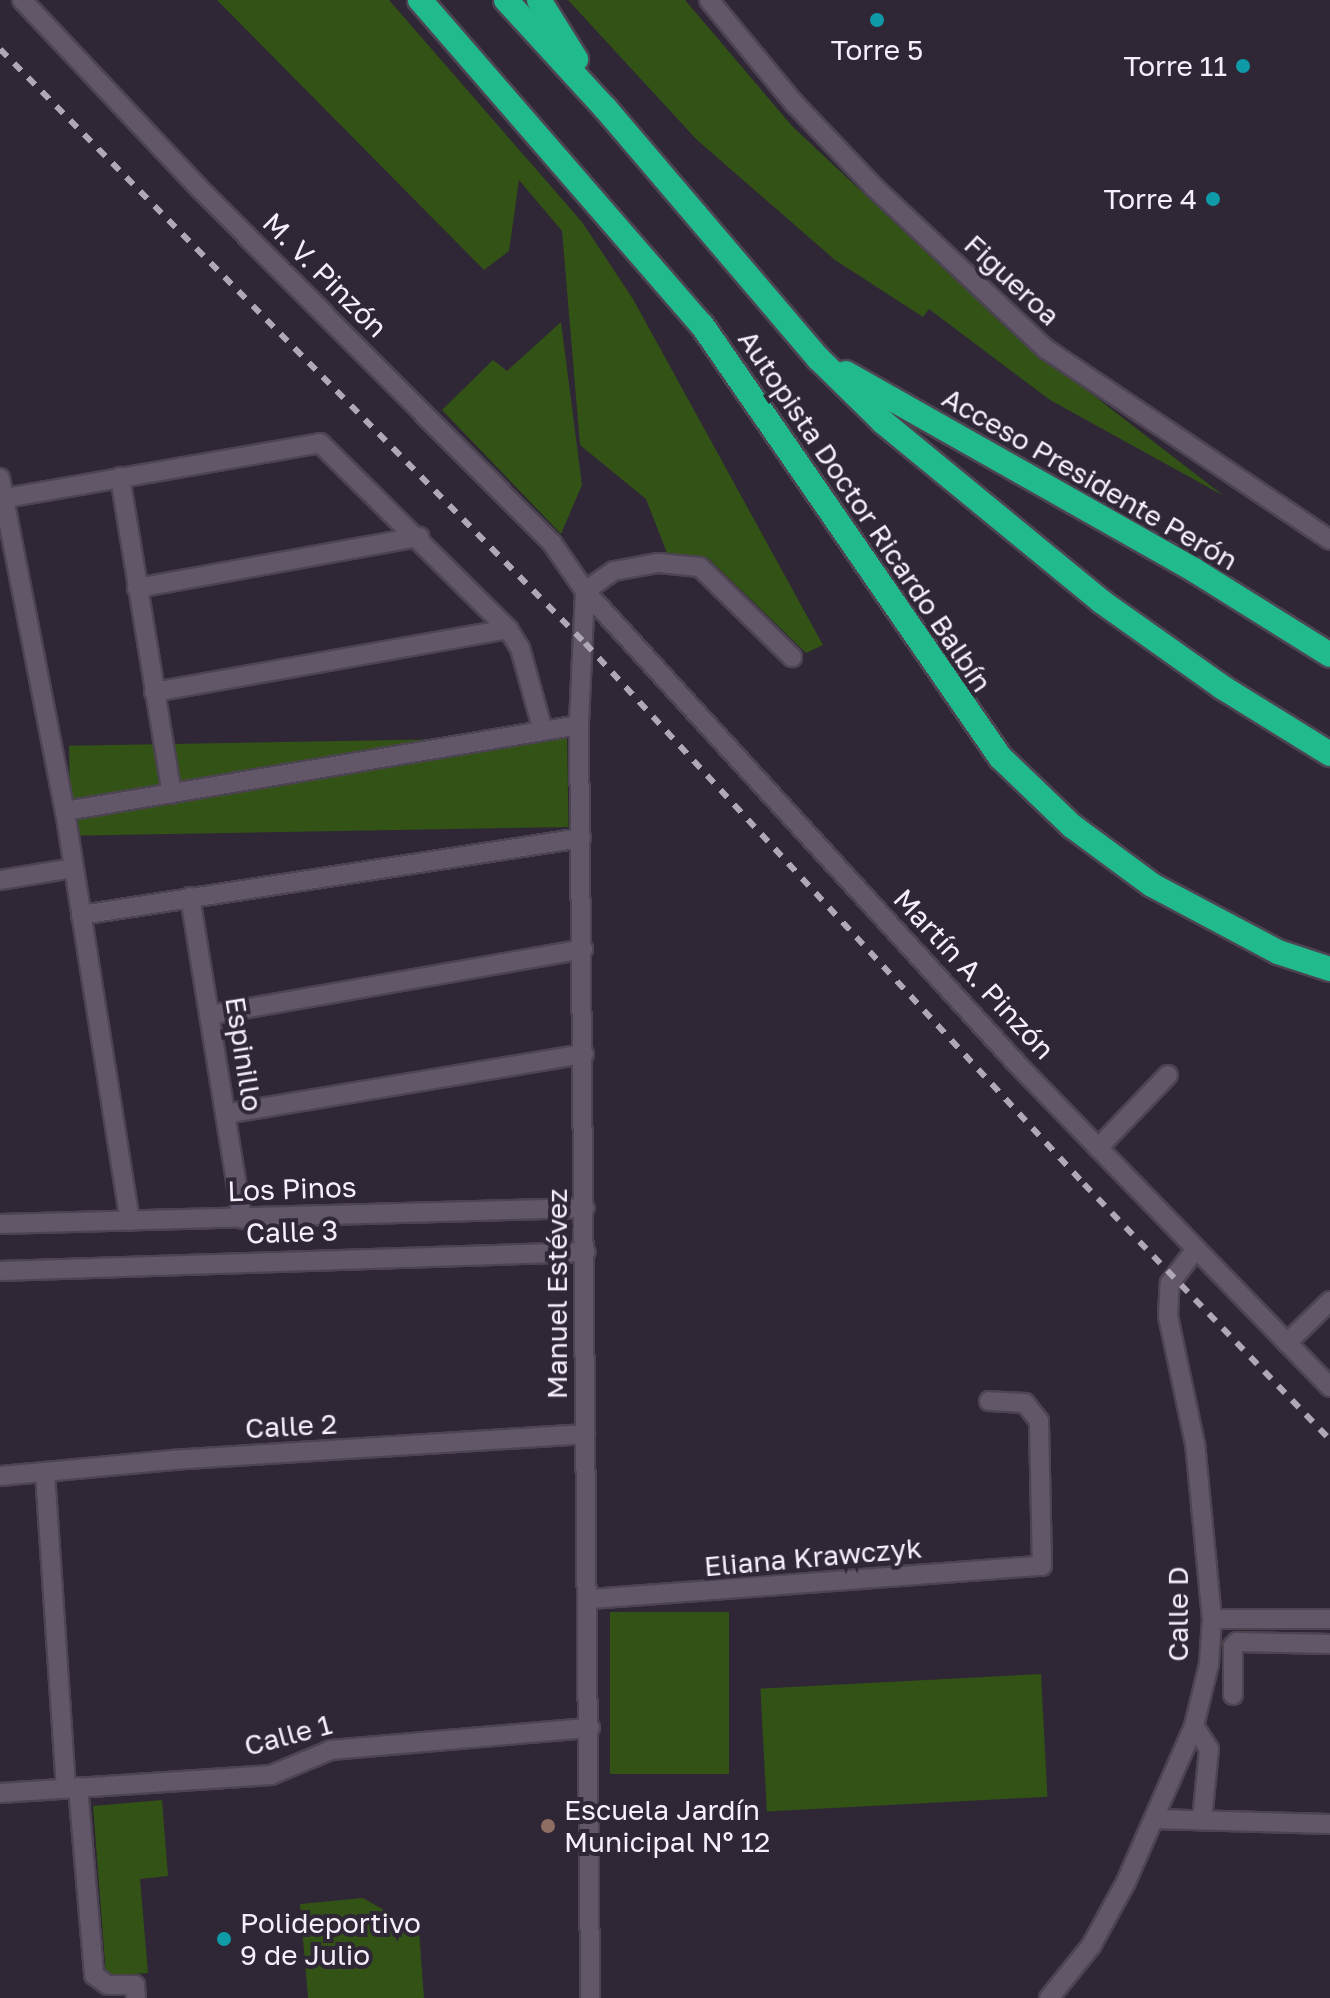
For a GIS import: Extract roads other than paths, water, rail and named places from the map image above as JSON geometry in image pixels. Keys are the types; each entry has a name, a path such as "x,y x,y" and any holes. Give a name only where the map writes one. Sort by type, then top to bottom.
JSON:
{"highway":[{"name":"Autopista Doctor Ricardo Balbín","path":"420,0 702,325 1000,757 1072,826 1152,885 1278,952 1330,969"},
{"name":"Autopista Doctor Ricardo Balbín","path":"506,0 606,109 819,359 938,471 1044,558 1201,672 1330,754"},
{"path":"539,0 606,109"},
{"name":"Acceso Presidente Perón","path":"819,359 1194,570 1330,655"}],"street":[{"name":"M. V. Pinzón","path":"22,0 199,188 552,543 585,591"},
{"name":"Figueroa","path":"709,0 794,103 875,188 1046,349 1330,540"},
{"path":"4,498 320,443 419,537 508,629 520,648 543,731"},
{"path":"120,477 172,794"},
{"path":"0,478 65,811 130,1221"},
{"path":"137,588 419,537"},
{"path":"585,591 614,571 658,563 700,567 792,657"},
{"name":"Manuel Estévez","path":"585,591 579,725 589,1599 590,1998"},
{"name":"Martín A. Pinzón","path":"585,591 1098,1148 1330,1387"},
{"path":"154,692 508,629"},
{"path":"65,811 579,725"},
{"path":"81,915 581,838"},
{"path":"0,880 73,868"},
{"name":"Espinillo","path":"190,897 242,1219"},
{"path":"209,1015 583,949"},
{"path":"225,1114 584,1054"},
{"path":"1098,1148 1168,1075"},
{"name":"Los Pinos","path":"0,1224 585,1208"},
{"name":"Calle D","path":"1049,1998 1091,1946 1154,1819 1194,1726 1209,1664 1212,1619 1195,1444 1168,1333 1170,1283 1196,1249"},
{"name":"Calle 3","path":"0,1271 586,1252"},
{"path":"1287,1343 1330,1301"},
{"name":"Eliana Krawczyk","path":"589,1599 1042,1566 1039,1421 1025,1403 989,1401"},
{"name":"Calle 2","path":"0,1476 585,1434"},
{"path":"45,1472 72,1788 94,1975 108,1985 135,1985 136,1998"},
{"path":"1212,1619 1330,1619"},
{"path":"1233,1695 1233,1646 1237,1642 1330,1644"},
{"path":"1194,1726 1209,1749 1202,1821"},
{"name":"Calle 1","path":"0,1793 271,1775 331,1750 590,1728"},
{"path":"1154,1819 1330,1824"}],"railway":[{"path":"0,49 585,643 1084,1184 1330,1440"}],"place":[{"name":"Torre 5","path":"877,20"},
{"name":"Torre 11","path":"1243,66"},
{"name":"Torre 4","path":"1213,199"},
{"name":"Escuela Jardín Municipal Nº 12","path":"548,1826"},
{"name":"Polideportivo 9 de Julio","path":"224,1939"}]}
